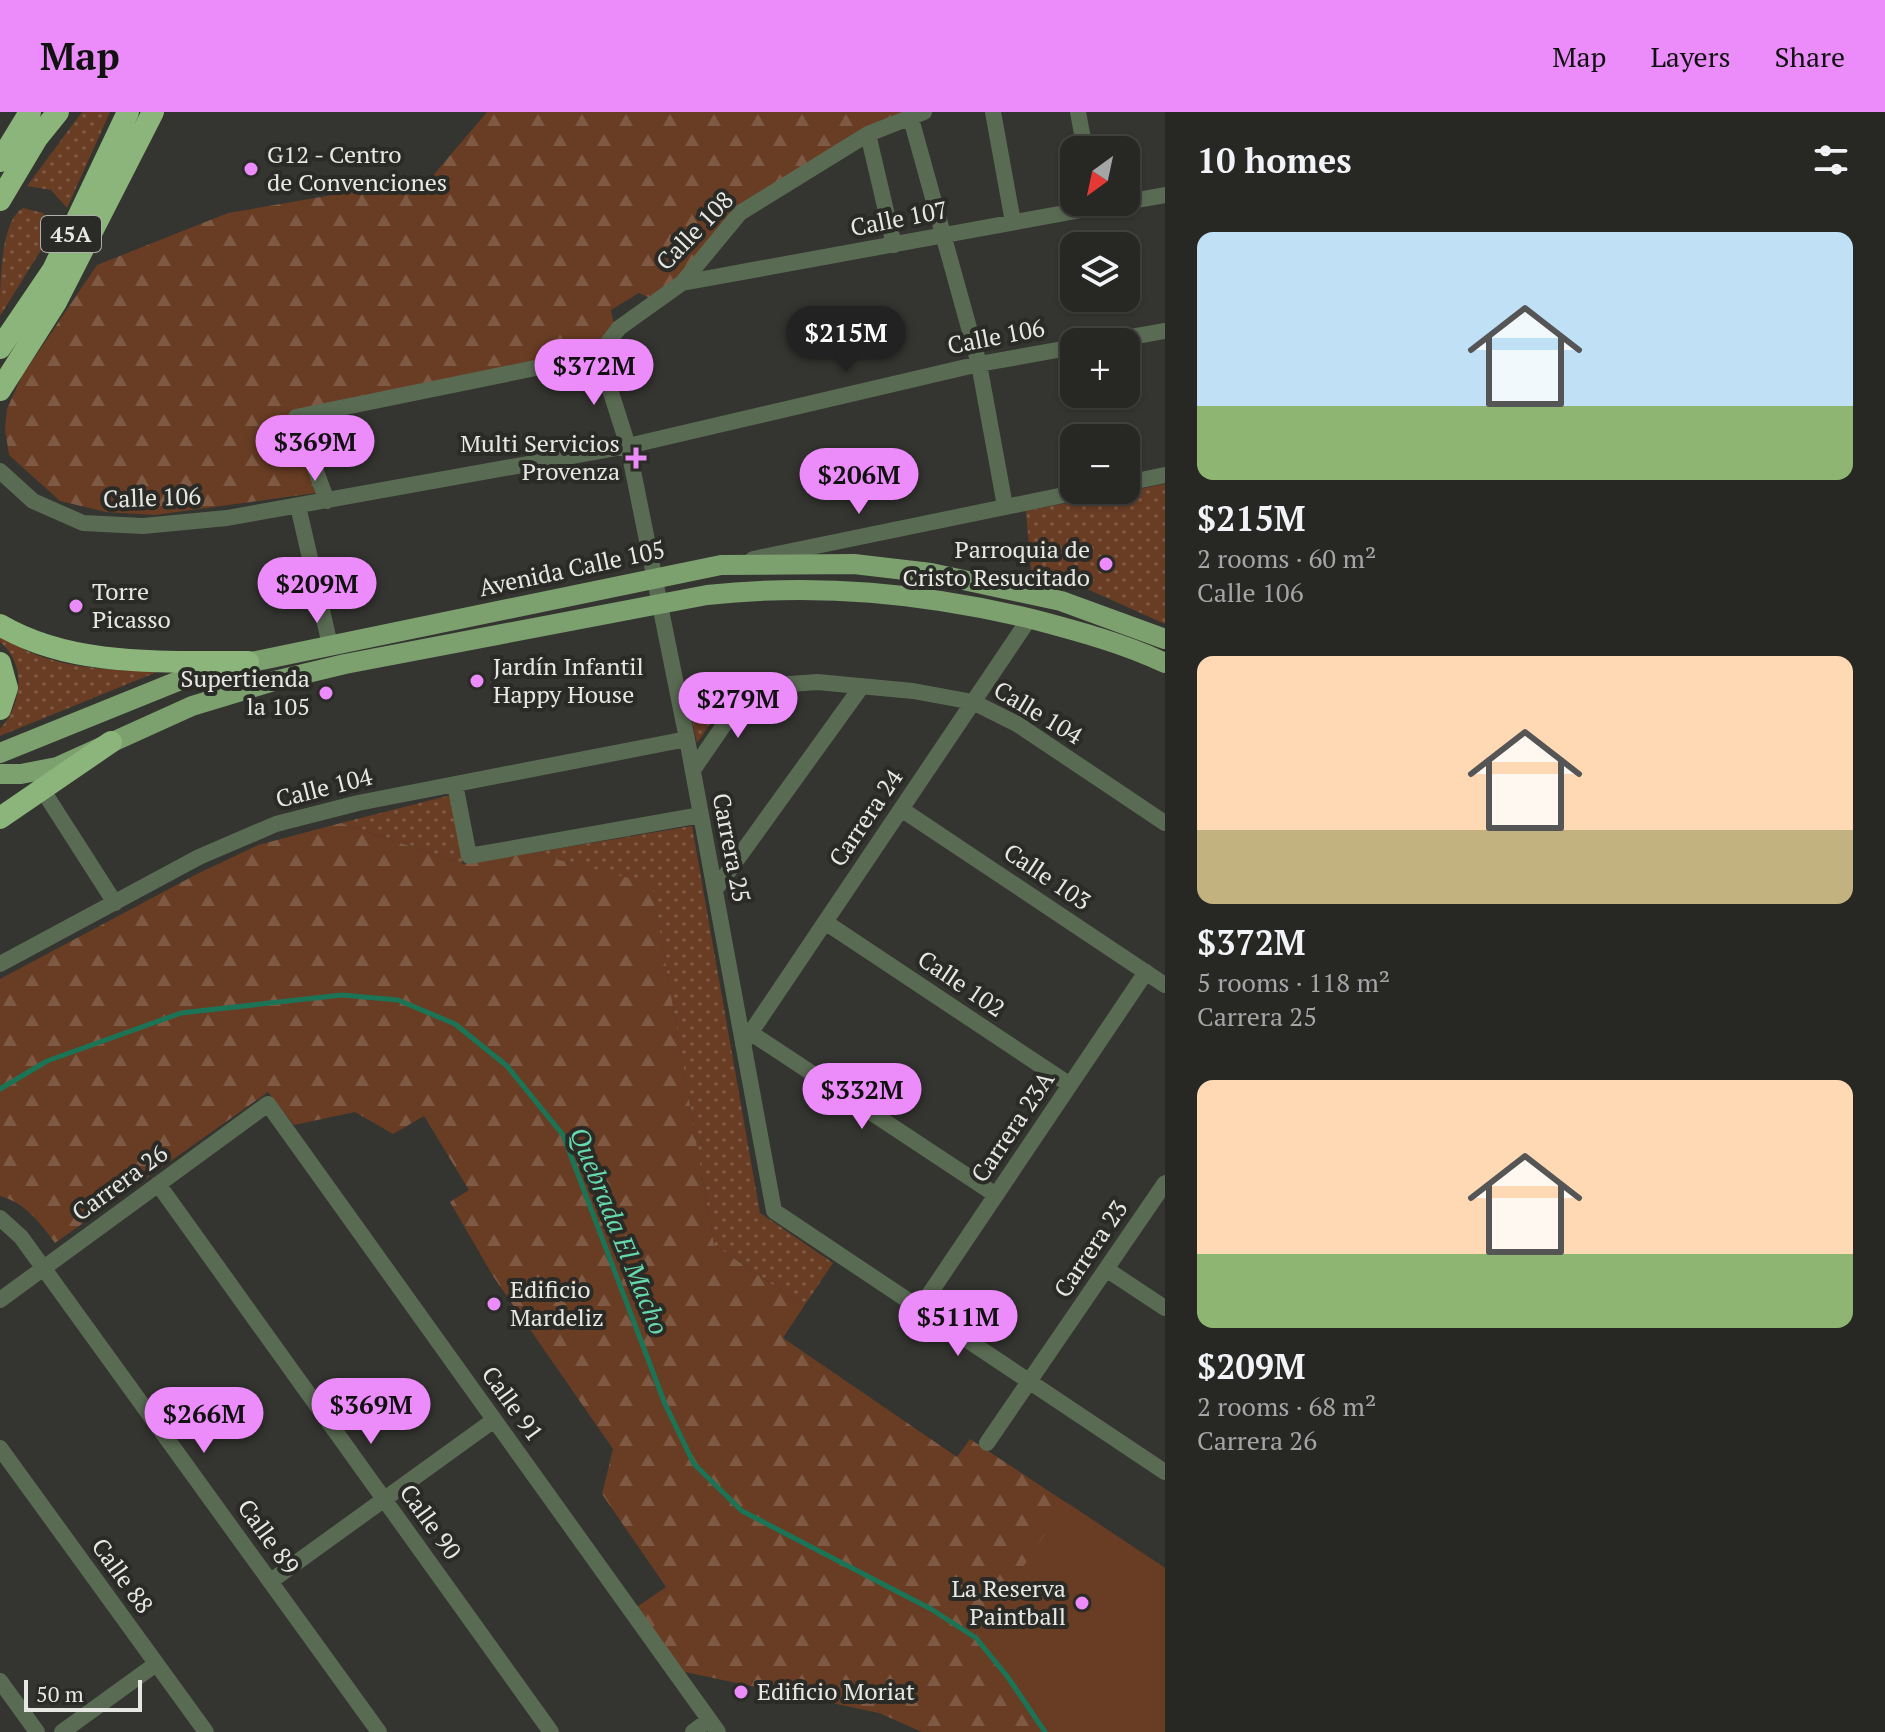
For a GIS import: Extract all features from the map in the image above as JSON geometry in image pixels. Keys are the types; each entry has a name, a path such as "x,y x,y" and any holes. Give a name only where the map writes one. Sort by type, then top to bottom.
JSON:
{"highway":[{"path":"0,161 30,112"},
{"path":"0,200 37,138 58,112"},
{"name":"45A","path":"0,348 53,270 128,112"},
{"path":"0,390 56,302 153,112"},
{"path":"0,625 34,641 81,654 156,661 248,662"},
{"path":"0,663 7,681 0,709"},
{"path":"0,818 111,742"}],"main road":[{"name":"Avenida Calle 105","path":"0,753 164,685 248,662 721,565 854,564 931,573 1061,601 1165,639"},
{"name":"Avenida Calle 105","path":"0,774 57,767 192,706 274,681 345,664 660,604 750,590 838,588 937,598 1105,640 1165,663"}],"street":[{"path":"993,112 1013,222"},
{"path":"1078,112 1082,136"},
{"path":"917,114 943,234 979,364 1005,506"},
{"name":"Calle 108","path":"599,355 619,328 682,283 740,213 868,134 917,114"},
{"path":"868,134 894,245"},
{"name":"Calle 107","path":"1140,199 1165,195"},
{"name":"Calle 107","path":"682,283 1060,212"},
{"path":"1140,335 1165,331"},
{"name":"Calle 106","path":"0,471 33,501 83,523 170,524 298,506 628,446 979,364 1060,350"},
{"path":"327,501 296,417 599,355"},
{"name":"Carrera 25","path":"599,355 628,446 747,1038 774,1211 920,1308"},
{"path":"1140,480 1165,475"},
{"path":"721,565 1060,495"},
{"path":"298,506 330,645"},
{"name":"Carrera 24","path":"747,1038 1029,619"},
{"name":"Calle 104","path":"679,699 750,687 817,682 973,702 1017,724 1165,823"},
{"path":"715,890 862,686"},
{"path":"693,770 750,687"},
{"name":"Calle 104","path":"0,964 199,857 256,831 358,803 687,739"},
{"path":"455,784 469,856 701,815"},
{"path":"42,789 115,903"},
{"name":"Calle 103","path":"901,809 1165,985"},
{"name":"Calle 102","path":"825,922 1070,1085"},
{"name":"Carrera 23A","path":"920,1308 1146,972"},
{"path":"747,1038 996,1195"},
{"name":"Carrera 26","path":"0,1300 268,1104"},
{"name":"Calle 91","path":"268,1104 713,1726"},
{"name":"Carrera 23","path":"987,1443 1165,1183"},
{"name":"Calle 90","path":"158,1184 551,1732"},
{"name":"Calle 89","path":"0,1218 21,1237 44,1268 379,1732"},
{"path":"1106,1269 1165,1308"},
{"path":"920,1308 1165,1472"},
{"path":"271,1581 494,1420"},
{"name":"Calle 88","path":"0,1448 206,1732"},
{"path":"62,1732 156,1664"},
{"path":"0,1681 37,1732"},
{"path":"693,1732 713,1726"}],"green space":[{"path":"82,112 110,112 67,208 51,190 27,186"},
{"path":"487,112 905,112 737,211 686,273 650,298 639,293 611,310 614,325 595,351 291,415 316,493 155,515 106,512 60,501 9,455 5,429 7,409 22,376 97,265 228,213 431,178"},
{"path":"23,208 43,213 52,229 51,234 0,316 1,272 6,240 15,215"},
{"path":"1165,484 1165,624 1076,584 1031,572 1026,511 1062,504 1140,504 1140,489"},
{"path":"0,635 36,655 55,661 95,668 157,672 0,736 0,729 17,697 18,673 9,651 0,642"},
{"path":"727,700 697,743 689,707"},
{"path":"451,795 463,864 341,823"},
{"path":"341,823 463,864 532,853 652,884 714,1245 804,1306 783,1338 957,1457 970,1439 1165,1568 1165,1732 922,1732 879,1713 685,1672 637,1607 666,1587 602,1494 613,1449 493,1276 450,1202 469,1190 424,1116 393,1134 355,1112 294,1125 268,1092 55,1243 25,1209 0,1196 0,979 258,845"},
{"path":"692,826 760,1213 833,1263 804,1306 714,1245 652,885 532,853"},
{"name":"La Reserva Paintball","path":"1066,1502 1165,1568 1165,1732 1045,1732 1007,1676 976,1638"}],"waterway":[{"name":"Quebrada El Macho","path":"0,1089 47,1061 181,1013 342,995 398,1000 455,1024 507,1066 563,1135 665,1404 694,1464 742,1511 931,1609 976,1638 1007,1676 1045,1732"}],"place":[{"name":"G12 - Centro de Convenciones","path":"251,169"},
{"name":"Multi Servicios Provenza","path":"636,458"},
{"name":"Parroquia de Cristo Resucitado","path":"1106,564"},
{"name":"Torre Picasso","path":"76,606"},
{"name":"Jardín Infantil Happy House","path":"477,681"},
{"name":"Supertienda la 105","path":"326,693"},
{"name":"Edificio Mardeliz","path":"494,1304"},
{"name":"La Reserva Paintball","path":"1082,1603"},
{"name":"Edificio Moriat","path":"741,1692"}]}
